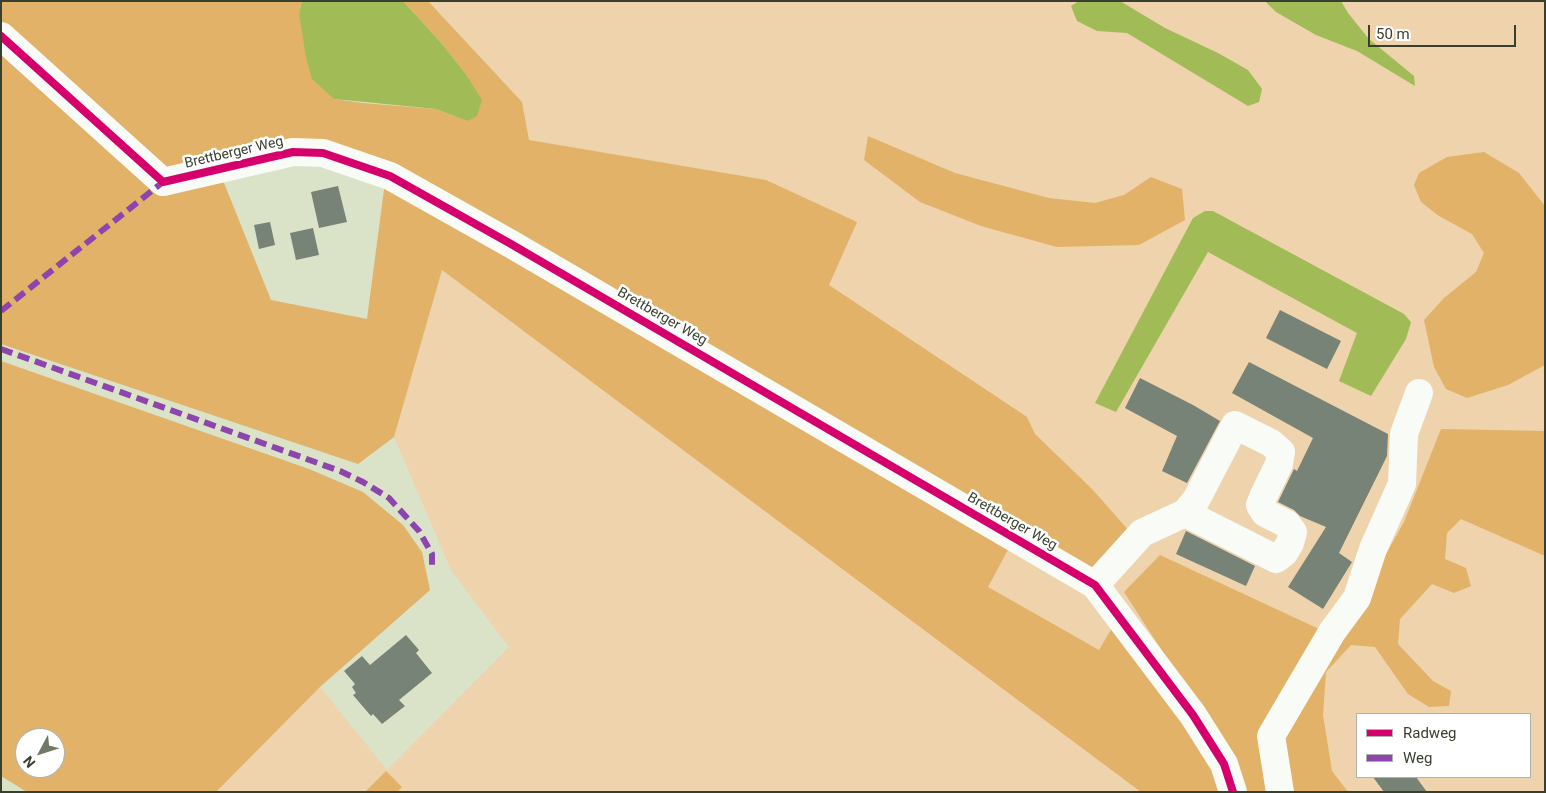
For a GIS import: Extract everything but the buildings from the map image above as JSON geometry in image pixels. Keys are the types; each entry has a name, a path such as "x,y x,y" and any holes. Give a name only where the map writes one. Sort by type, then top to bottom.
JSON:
{"street":[{"name":"Brettberger Weg","path":"1,36 163,182 293,152 323,152 390,176 511,244 1095,585 1193,715 1224,764 1233,792"},
{"path":"1280,792 1271,736 1332,632 1357,598 1373,549 1402,484 1404,434 1419,393"},
{"path":"1095,585 1142,533 1185,513 1196,500 1235,425 1271,443 1281,452 1280,464 1260,505 1265,513 1287,524 1293,532 1290,543 1284,553 1276,559 1185,513"}],"shaded area":[{"path":"1,1 302,1 299,13 334,99 436,109 467,121 465,73 443,45 403,1 428,1 522,102 529,140 766,180 857,222 829,285 1027,417 1035,434 1092,489 1130,532 1102,567 1080,568 360,156 165,173 1,24"},
{"path":"302,1 403,1 443,45 465,73 482,100 477,116 467,121 436,109 334,99 312,79 306,57 299,13"},
{"path":"428,1 1545,1 1545,792 397,792 401,787 386,771 365,792 216,792 320,687 387,770 509,647 451,570 394,437 442,270 522,102"},
{"path":"1079,1 1120,1 1165,28 1218,53 1248,70 1262,89 1259,102 1248,106 1127,33 1097,31 1077,21 1071,6"},
{"path":"1265,1 1341,1 1369,39 1414,76 1415,86 1357,51 1316,35 1276,12"},
{"path":"1,50 163,192 222,178 271,300 367,319 385,182 1010,546 988,587 1099,650 1115,623 1187,722 1223,792 1141,792 442,270 394,437 358,464 1,344"},
{"path":"868,136 955,173 1049,198 1095,203 1124,195 1151,177 1182,189 1185,220 1139,245 1057,247 981,226 920,202 864,160"},
{"path":"1484,152 1519,173 1545,206 1545,365 1508,385 1467,398 1446,389 1434,367 1424,320 1444,298 1476,272 1484,253 1472,234 1439,216 1421,202 1414,185 1419,173 1447,157"},
{"path":"1205,211 1213,211 1404,314 1411,322 1406,339 1371,396 1339,381 1357,333 1208,252 1116,412 1095,403 1193,218"},
{"path":"1,361 309,469 363,492 403,525 422,552 430,590 320,687 216,792 27,792 1,776"},
{"path":"1441,429 1545,431 1545,556 1461,519 1447,533 1445,559 1466,568 1471,586 1454,593 1432,584 1400,619 1398,644 1433,681 1451,691 1449,706 1429,707 1408,694 1375,647 1351,645 1326,672 1323,715 1332,771 1348,792 1242,792 1232,759 1124,592 1160,555 1319,629 1349,620 1404,522"},
{"path":"386,771 402,787 397,792 365,792"}],"marked path":[{"path":"1,311 163,182"},
{"path":"1,349 340,471 363,482 389,498 419,531 432,554 432,569"}],"cycle path":[{"path":"1,36 163,182 293,152 323,153 390,176 511,244 1095,585 1193,715 1224,764 1233,792"}]}
